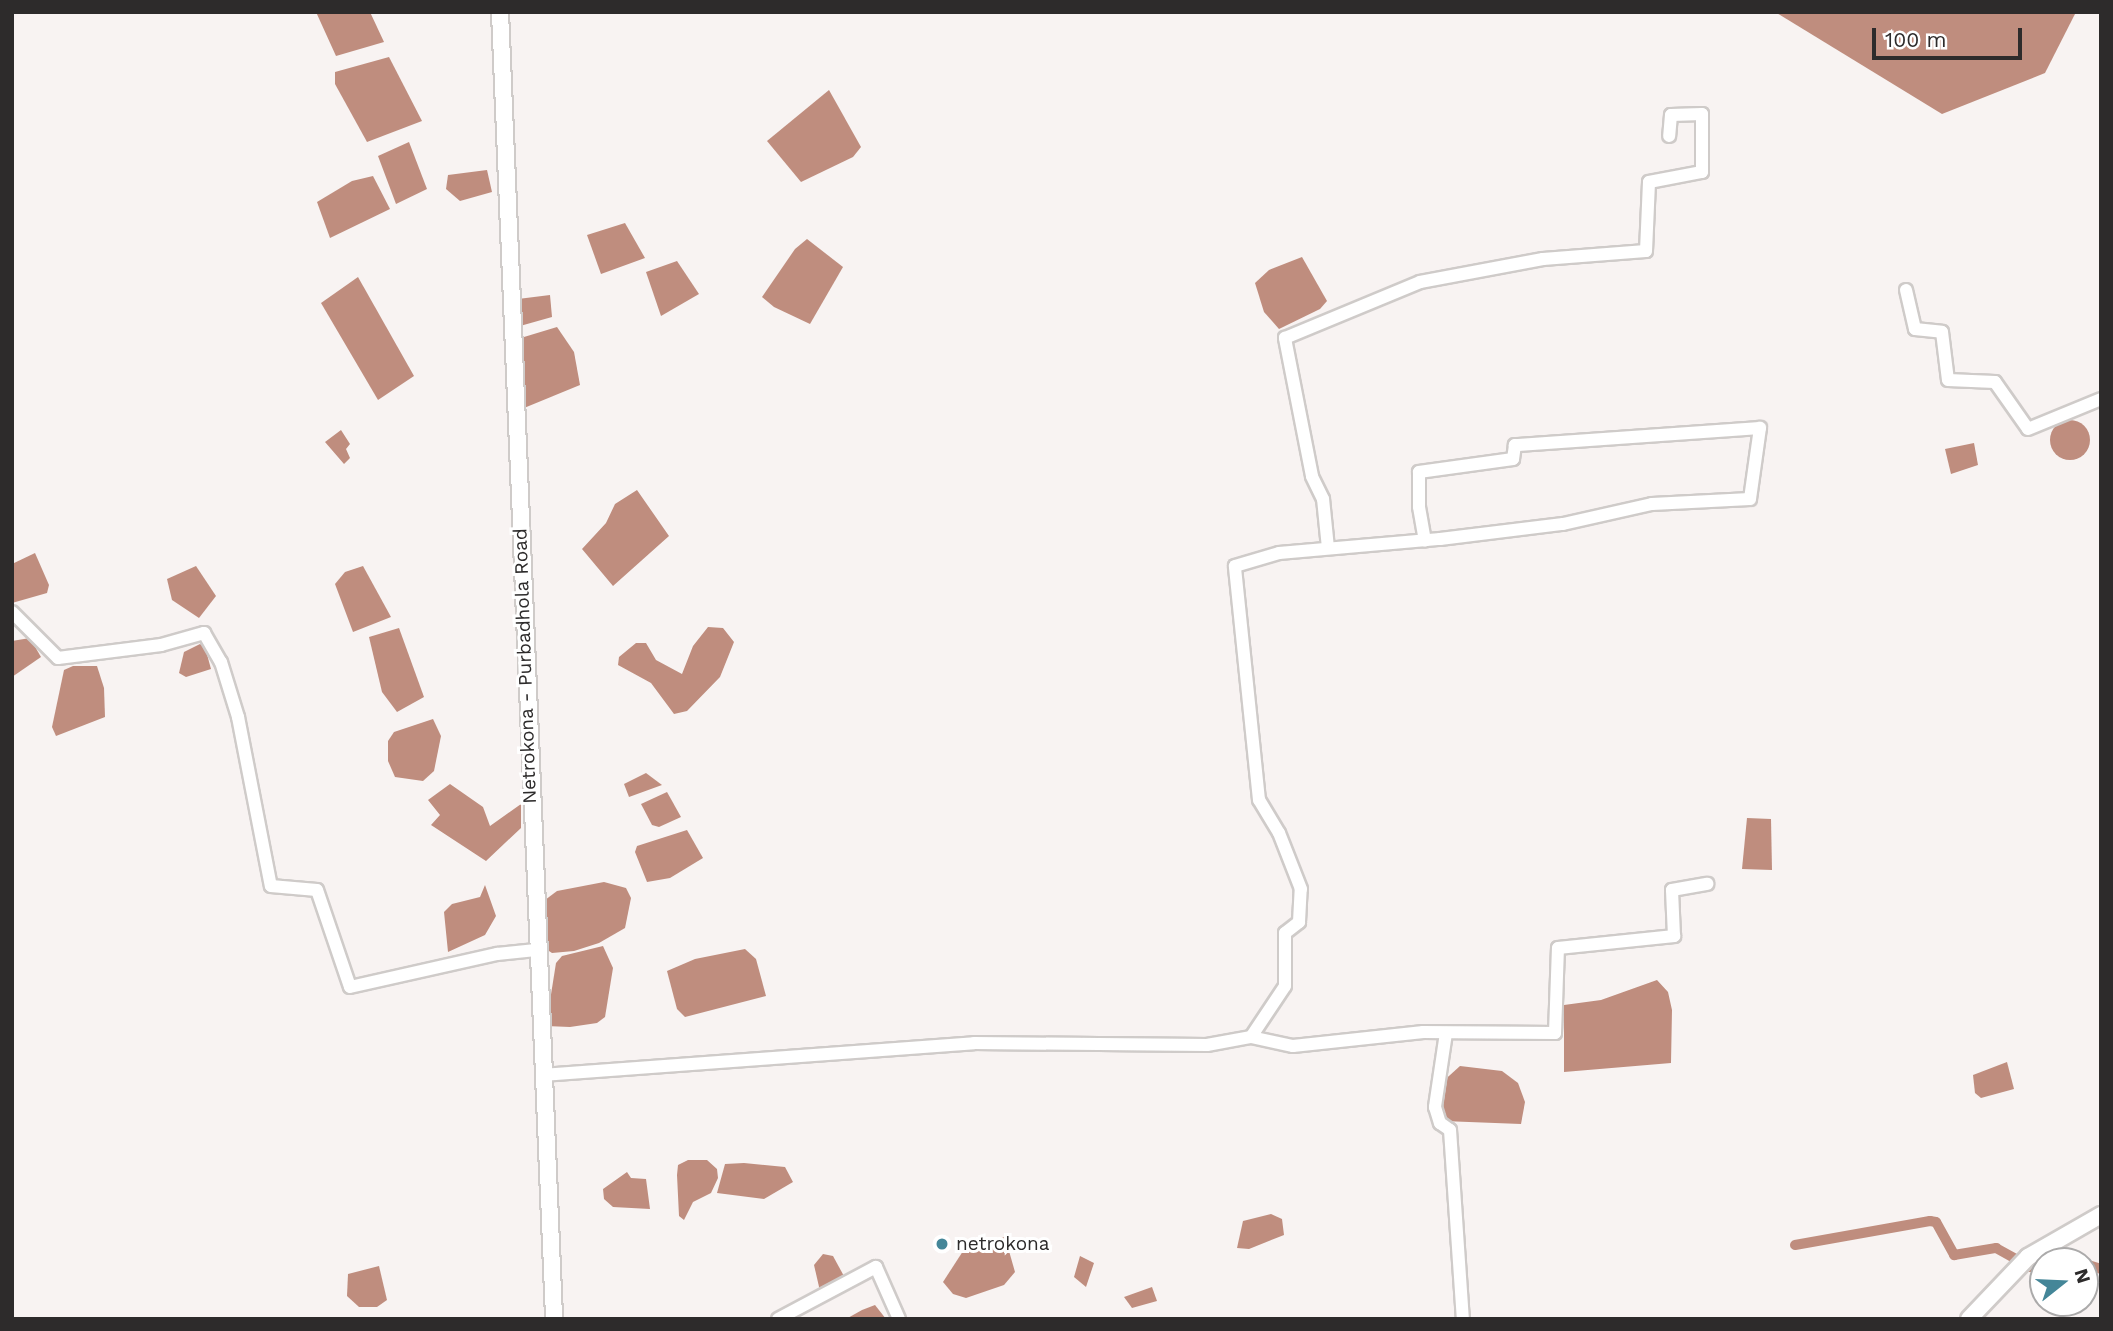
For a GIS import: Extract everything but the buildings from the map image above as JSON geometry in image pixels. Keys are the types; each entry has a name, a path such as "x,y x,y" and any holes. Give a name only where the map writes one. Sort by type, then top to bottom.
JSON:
{"main road":[{"name":"Netrokona - Purbadhola Road","path":"500,12 541,1076 554,1319"},
{"path":"1969,1319 2023,1263 2101,1215"}],"street":[{"path":"1328,548 1322,499 1312,476 1285,338 1420,282 1543,259 1646,251 1649,182 1702,172 1702,114 1671,115 1669,136"},
{"path":"1906,289 1915,329 1942,332 1948,380 1995,382 2028,429 2101,399"},
{"path":"1251,1037 1285,986 1285,933 1299,922 1301,889 1279,833 1258,800 1234,566 1279,553 1425,540 1563,524 1652,504 1750,499 1760,428 1515,445 1513,459 1419,472 1419,507 1425,540"},
{"path":"12,612 58,658 161,645 204,633 221,662 238,717 271,886 317,890 350,987 497,954 536,950"},
{"path":"541,1076 974,1042 1207,1045 1251,1037 1293,1046 1446,1033 1555,1033 1558,948 1674,936 1672,890 1707,884"},
{"path":"1446,1033 1435,1107 1440,1123 1450,1130 1463,1319"},
{"path":"778,1319 876,1267 899,1319"}],"shaded area":[{"path":"316,12 370,12 384,42 336,56"},
{"path":"1775,12 2076,12 2045,73 1942,114"},
{"path":"389,57 422,121 367,142 335,84 335,72"},
{"path":"829,90 861,147 853,157 801,182 767,141"},
{"path":"409,142 427,189 396,204 378,156"},
{"path":"487,170 492,192 460,201 446,189 448,175"},
{"path":"373,176 390,209 330,238 317,202 352,181"},
{"path":"625,223 645,258 601,274 587,235"},
{"path":"807,239 843,267 810,324 774,307 762,297 795,249"},
{"path":"1302,257 1327,301 1320,309 1279,329 1264,312 1255,283 1269,270"},
{"path":"677,261 699,294 661,316 646,272"},
{"path":"358,277 414,376 378,400 321,303"},
{"path":"550,295 552,317 520,326 518,299"},
{"path":"557,327 574,352 580,385 524,408 524,337"},
{"path":"2070,420 2084,426 2090,440 2084,454 2070,460 2056,454 2050,440 2056,426"},
{"path":"341,430 350,444 346,449 350,458 344,464 325,442"},
{"path":"1974,443 1978,465 1951,474 1945,449"},
{"path":"637,490 669,536 613,586 582,549 606,523 615,504"},
{"path":"35,553 49,585 47,593 12,603 12,564"},
{"path":"196,566 216,596 199,618 172,600 167,579"},
{"path":"363,566 391,617 353,632 335,584 345,572"},
{"path":"708,627 723,628 734,642 720,677 687,711 674,714 651,683 618,665 619,657 636,643 646,643 656,660 682,674 693,646"},
{"path":"399,628 424,697 397,712 382,692 369,637"},
{"path":"30,638 41,657 12,677 12,641"},
{"path":"200,644 205,647 211,669 186,677 179,673 184,652"},
{"path":"73,666 97,666 104,688 105,717 56,736 52,727 64,670"},
{"path":"433,719 441,736 434,771 423,781 395,777 388,761 388,741 394,732"},
{"path":"646,773 662,785 629,797 624,784"},
{"path":"450,784 483,807 490,826 521,804 521,828 486,861 431,825 440,815 428,800"},
{"path":"667,792 681,817 659,827 652,825 641,804"},
{"path":"1747,818 1771,819 1772,870 1742,869"},
{"path":"687,830 703,858 670,878 647,882 635,852 637,846"},
{"path":"604,882 626,888 631,898 625,928 599,943 574,951 552,953 543,947 541,903 557,891"},
{"path":"485,885 496,916 485,935 448,952 444,912 452,904 480,897"},
{"path":"603,946 613,968 605,1017 597,1023 570,1027 546,1026 556,963 562,956"},
{"path":"745,949 756,959 766,996 685,1017 677,1009 667,971 695,959"},
{"path":"1657,980 1668,992 1672,1010 1671,1063 1564,1072 1564,1005 1601,1000"},
{"path":"2007,1062 2014,1089 1981,1098 1975,1093 1973,1075"},
{"path":"1460,1066 1502,1071 1518,1083 1525,1102 1521,1124 1443,1121 1437,1100 1439,1085"},
{"path":"688,1160 707,1160 717,1169 718,1178 711,1193 693,1202 684,1220 679,1216 677,1175 678,1165"},
{"path":"725,1164 785,1167 793,1182 764,1199 717,1193"},
{"path":"627,1172 631,1178 646,1179 650,1209 613,1207 604,1199 603,1189"},
{"path":"1271,1214 1282,1219 1284,1235 1249,1249 1237,1248 1243,1221"},
{"path":"1005,1237 1015,1272 1004,1285 966,1298 953,1294 943,1282 965,1248"},
{"path":"823,1254 833,1256 845,1278 820,1291 814,1265"},
{"path":"1080,1256 1094,1263 1086,1287 1074,1277"},
{"path":"379,1266 387,1300 377,1307 359,1307 347,1296 348,1274"},
{"path":"1152,1287 1157,1301 1132,1308 1124,1297"},
{"path":"875,1305 886,1319 846,1319 862,1310"}],"waterway":[{"path":"1795,1245 1930,1221 1936,1222 1954,1255 1996,1248 2029,1266"}],"place":[{"name":"netrokona","path":"942,1244"}]}
